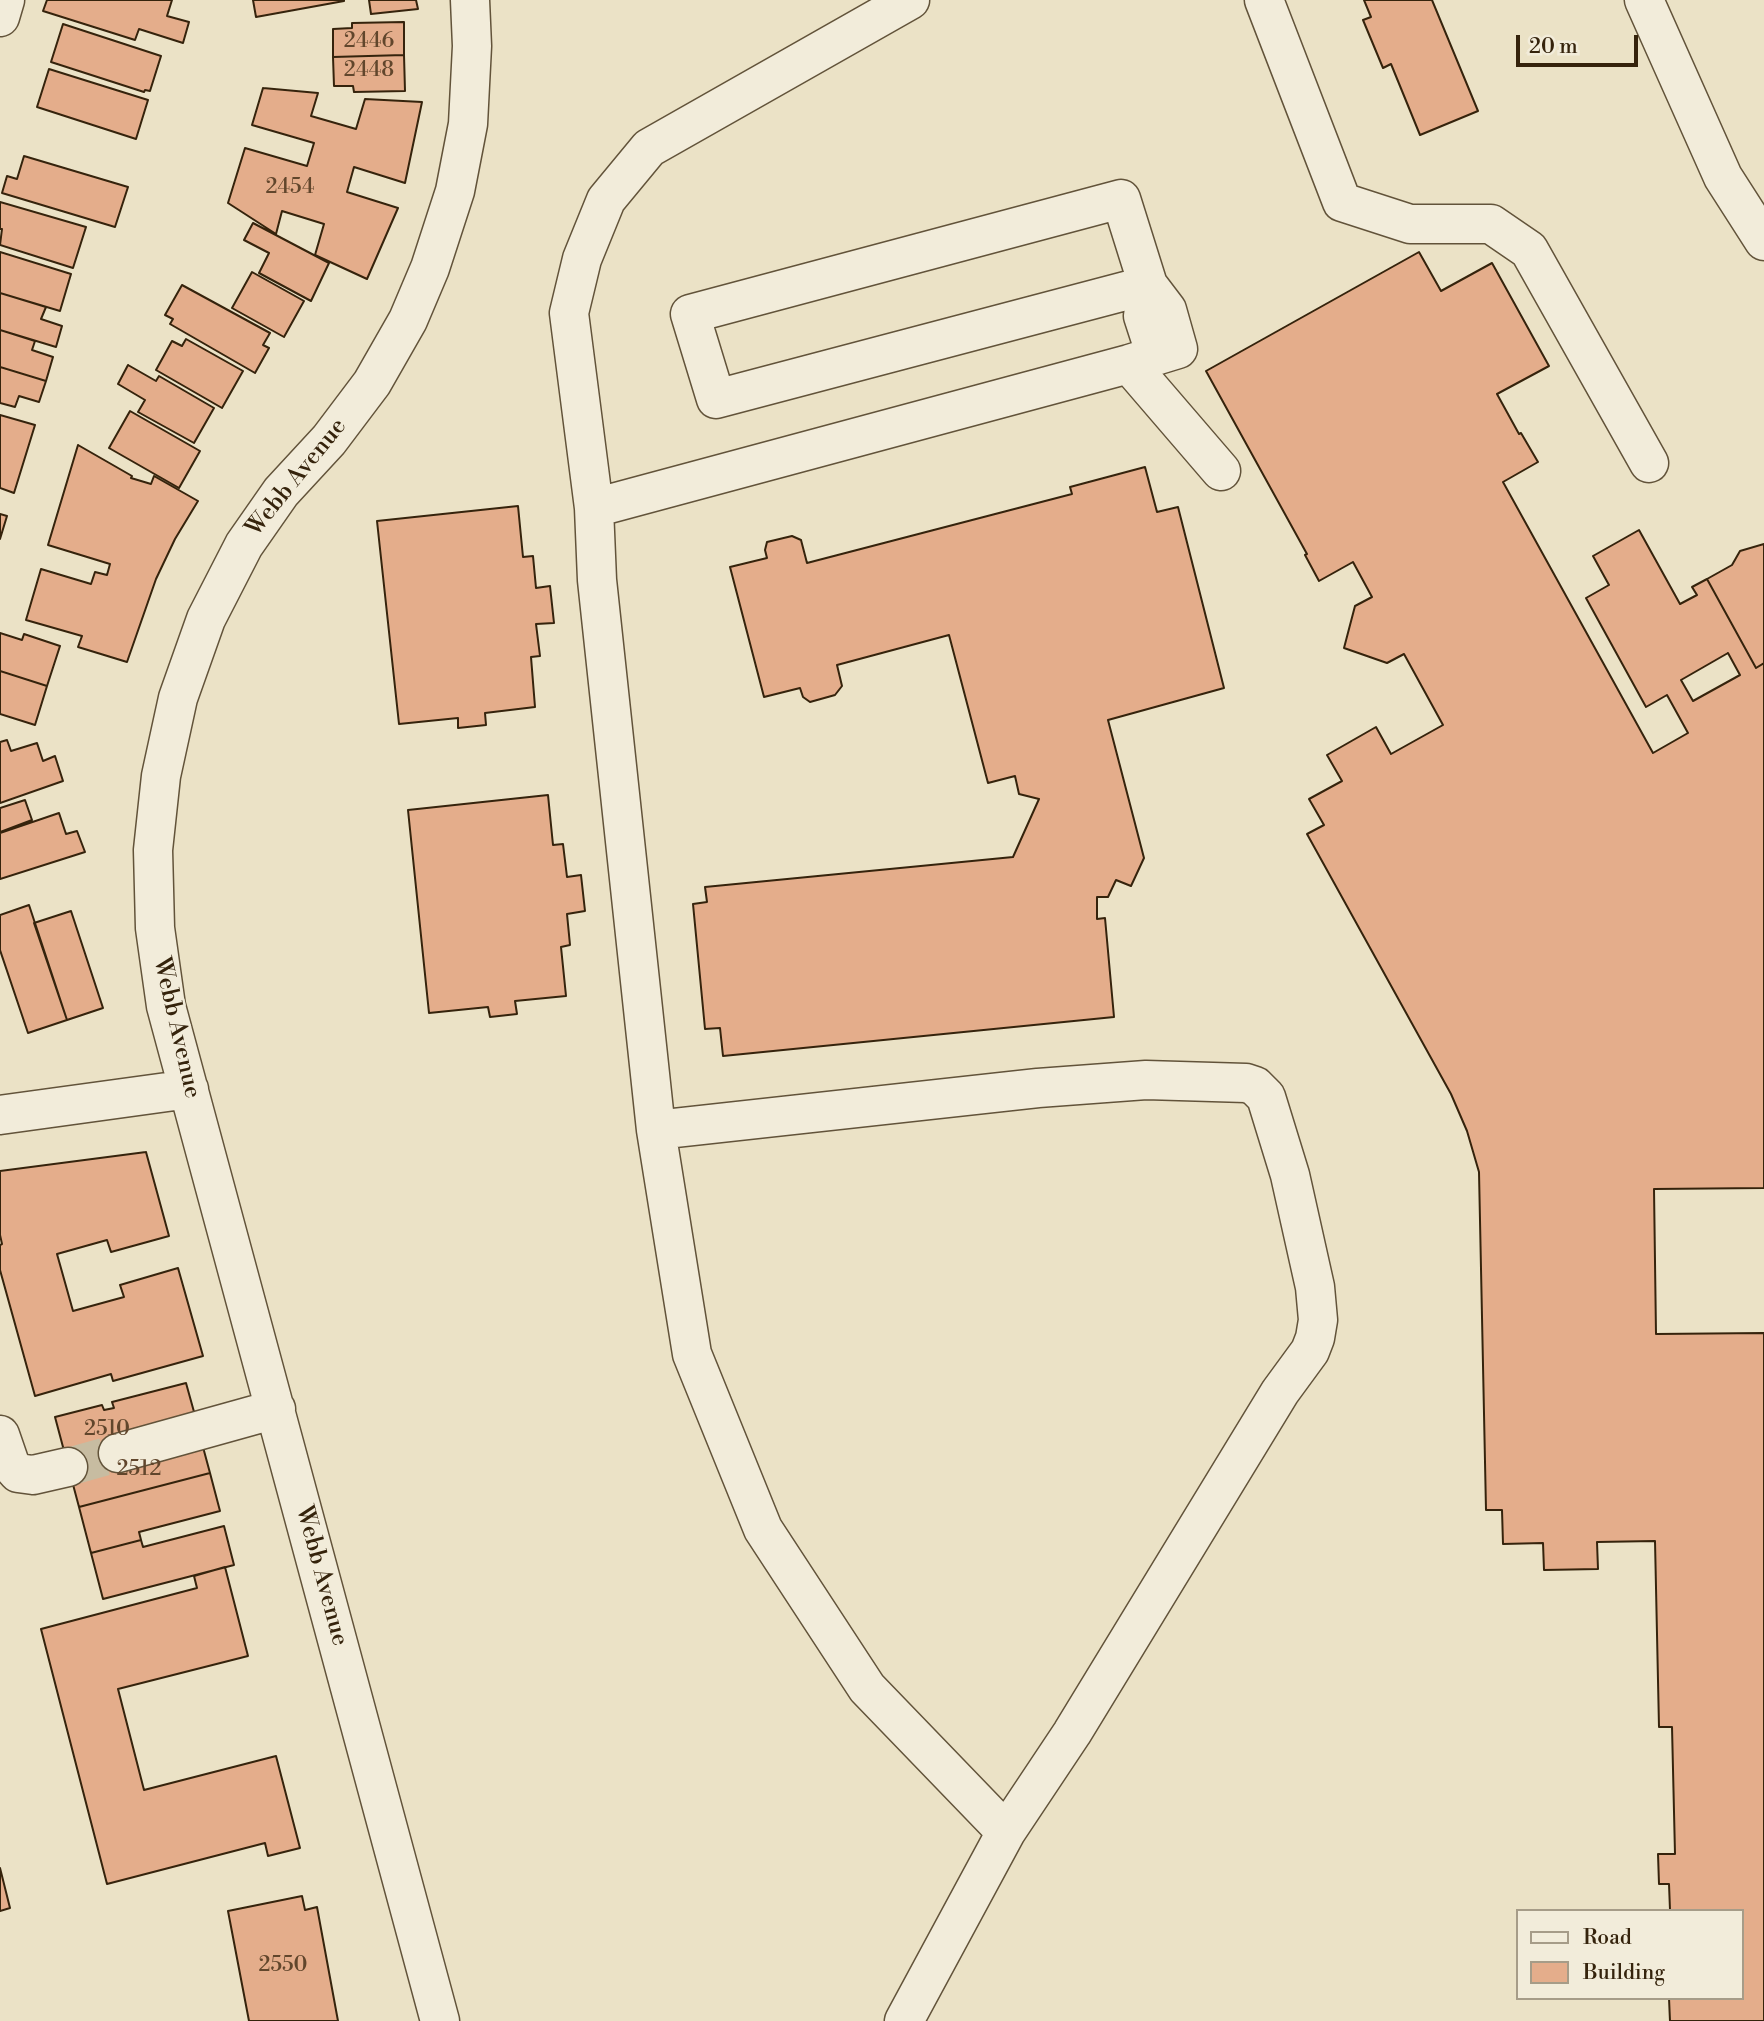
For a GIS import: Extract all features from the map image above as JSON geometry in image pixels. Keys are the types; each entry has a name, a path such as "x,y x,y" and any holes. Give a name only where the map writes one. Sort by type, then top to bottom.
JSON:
{"street":[{"path":"0,17 5,0"},
{"name":"Webb Avenue","path":"440,2021 166,1006 155,928 153,850 161,776 178,698 206,619 244,545 281,492 329,440 372,383 408,320 430,268 455,191 468,124 472,46 470,0"},
{"path":"910,0 649,148 606,200 582,259 569,313 594,508 597,580 656,1130 692,1354 763,1529 867,1688 1006,1832"},
{"path":"1264,0 1342,202 1410,224 1491,224 1529,250 1649,463"},
{"path":"1644,0 1723,177 1764,241"},
{"path":"1148,285 716,399 690,314 1121,199 1148,285 1143,316 1154,356 1221,471"},
{"path":"594,508 1154,356"},
{"path":"656,1130 1038,1088 1172,1079 1246,1083 1255,1086 1266,1097 1290,1175 1305,1235 1318,1321 1310,1351 1280,1392 1072,1733 1006,1832 904,2021"},
{"path":"2,1108 189,1089"},
{"path":"118,1453 276,1409"},
{"path":"0,1435 9,1464 18,1473 33,1475 68,1467"}],"building":[{"path":"47,0 172,0 167,16 189,22 183,43 139,29 135,40 43,11"},
{"path":"253,0 344,0 344,1 256,17"},
{"path":"369,0 416,0 418,9 371,14"},
{"path":"1364,0 1432,0 1478,111 1420,135 1391,64 1383,68 1363,20 1371,17"},
{"path":"404,22 404,55 333,57 333,29 352,28 352,23"},
{"path":"63,24 161,56 150,91 144,92 51,62"},
{"path":"404,55 405,91 354,92 353,86 334,86 333,57"},
{"path":"49,69 148,100 136,139 37,107"},
{"path":"263,88 318,93 311,116 356,129 365,99 422,102 405,183 354,167 347,192 398,208 367,279 315,255 324,224 282,211 276,234 228,203 245,148 307,166 314,143 252,125"},
{"path":"24,156 128,187 115,227 2,193 7,176 17,179"},
{"path":"0,202 86,227 73,268 0,245"},
{"path":"253,223 329,263 311,301 259,273 269,253 244,240"},
{"path":"0,252 71,274 60,311 0,293"},
{"path":"1419,252 1441,291 1492,263 1549,366 1497,394 1538,462 1503,482 1653,753 1688,733 1667,695 1646,707 1586,598 1609,585 1593,556 1639,530 1680,604 1697,595 1692,587 1707,579 1756,668 1764,663 1764,1188 1654,1189 1656,1334 1764,1333 1764,2021 1670,2021 1669,2000 1743,2000 1743,1909 1670,1909 1669,1884 1659,1884 1658,1854 1675,1854 1672,1727 1659,1727 1655,1541 1597,1542 1598,1569 1544,1570 1543,1543 1503,1544 1502,1510 1486,1510 1479,1172 1467,1131 1451,1094 1307,834 1324,825 1309,799 1342,781 1327,755 1376,727 1391,754 1443,725 1404,654 1387,663 1344,648 1355,606 1372,597 1353,562 1319,581 1305,555 1307,554 1206,371","holes":["1728,653 1740,675 1693,701 1681,680"]},
{"path":"252,272 304,301 284,337 232,308"},
{"path":"182,285 270,333 263,345 269,348 255,373 170,324 173,319 165,315"},
{"path":"0,293 46,307 41,319 62,326 56,347 0,330"},
{"path":"0,330 35,341 32,350 53,357 46,381 0,367"},
{"path":"186,339 243,371 222,408 156,370 172,341 182,346"},
{"path":"128,365 156,381 159,376 214,408 194,443 138,412 145,400 118,384"},
{"path":"0,367 46,381 39,402 19,396 15,407 0,403"},
{"path":"130,411 200,451 179,488 109,448"},
{"path":"0,415 35,425 14,493 0,488"},
{"path":"78,445 132,476 131,478 151,484 154,476 198,501 175,539 156,579 127,662 78,647 82,636 26,620 41,569 91,584 95,572 107,575 110,564 48,545"},
{"path":"1145,467 1157,512 1178,507 1224,688 1108,720 1144,858 1131,886 1116,880 1108,897 1097,897 1097,919 1105,918 1114,1017 723,1056 720,1028 705,1029 693,904 707,902 705,887 1013,857 1039,799 1019,794 1015,776 988,783 949,635 837,665 842,686 835,695 810,702 803,697 800,688 764,697 730,567 767,558 767,542 792,536 801,540 807,563 1072,494 1070,487"},
{"path":"518,506 523,557 533,556 536,588 550,586 554,623 536,624 540,656 531,657 535,707 485,713 486,725 458,728 458,718 399,724 377,521"},
{"path":"0,514 7,516 0,539"},
{"path":"1764,544 1764,663 1756,668 1707,579 1732,565 1740,551"},
{"path":"0,633 22,640 24,634 60,646 47,686 0,671"},
{"path":"0,671 47,686 35,725 0,714"},
{"path":"7,740 11,751 37,743 43,761 55,756 63,781 0,803 0,742"},
{"path":"548,795 553,845 563,844 567,877 581,875 585,911 567,914 570,945 561,947 566,996 515,1001 517,1014 490,1017 488,1007 429,1013 408,810"},
{"path":"25,800 32,820 0,832 0,808"},
{"path":"59,813 66,834 77,831 85,852 0,879 0,833"},
{"path":"29,905 67,1020 28,1033 0,950 0,915"},
{"path":"71,911 103,1008 67,1020 34,923"},
{"path":"146,1152 169,1236 111,1252 107,1240 57,1254 73,1311 124,1297 120,1285 178,1268 203,1356 113,1381 111,1374 35,1396 0,1270 0,1171"},
{"path":"186,1383 196,1419 117,1450 67,1462 55,1417 102,1405 104,1410 114,1408 112,1402"},
{"path":"200,1436 210,1473 79,1507 67,1462 117,1450"},
{"path":"210,1473 220,1511 139,1532 141,1540 91,1553 79,1507"},
{"path":"224,1526 234,1565 103,1599 91,1553 141,1540 143,1547"},
{"path":"225,1567 248,1656 118,1689 144,1790 276,1756 300,1848 268,1856 265,1843 107,1884 41,1629 197,1588 194,1576"},
{"path":"0,1868 10,1908 0,1911"},
{"path":"302,1896 305,1910 317,1907 338,2021 249,2021 228,1911"}],"tunnel":[{"path":"68,1467 118,1453"}]}
